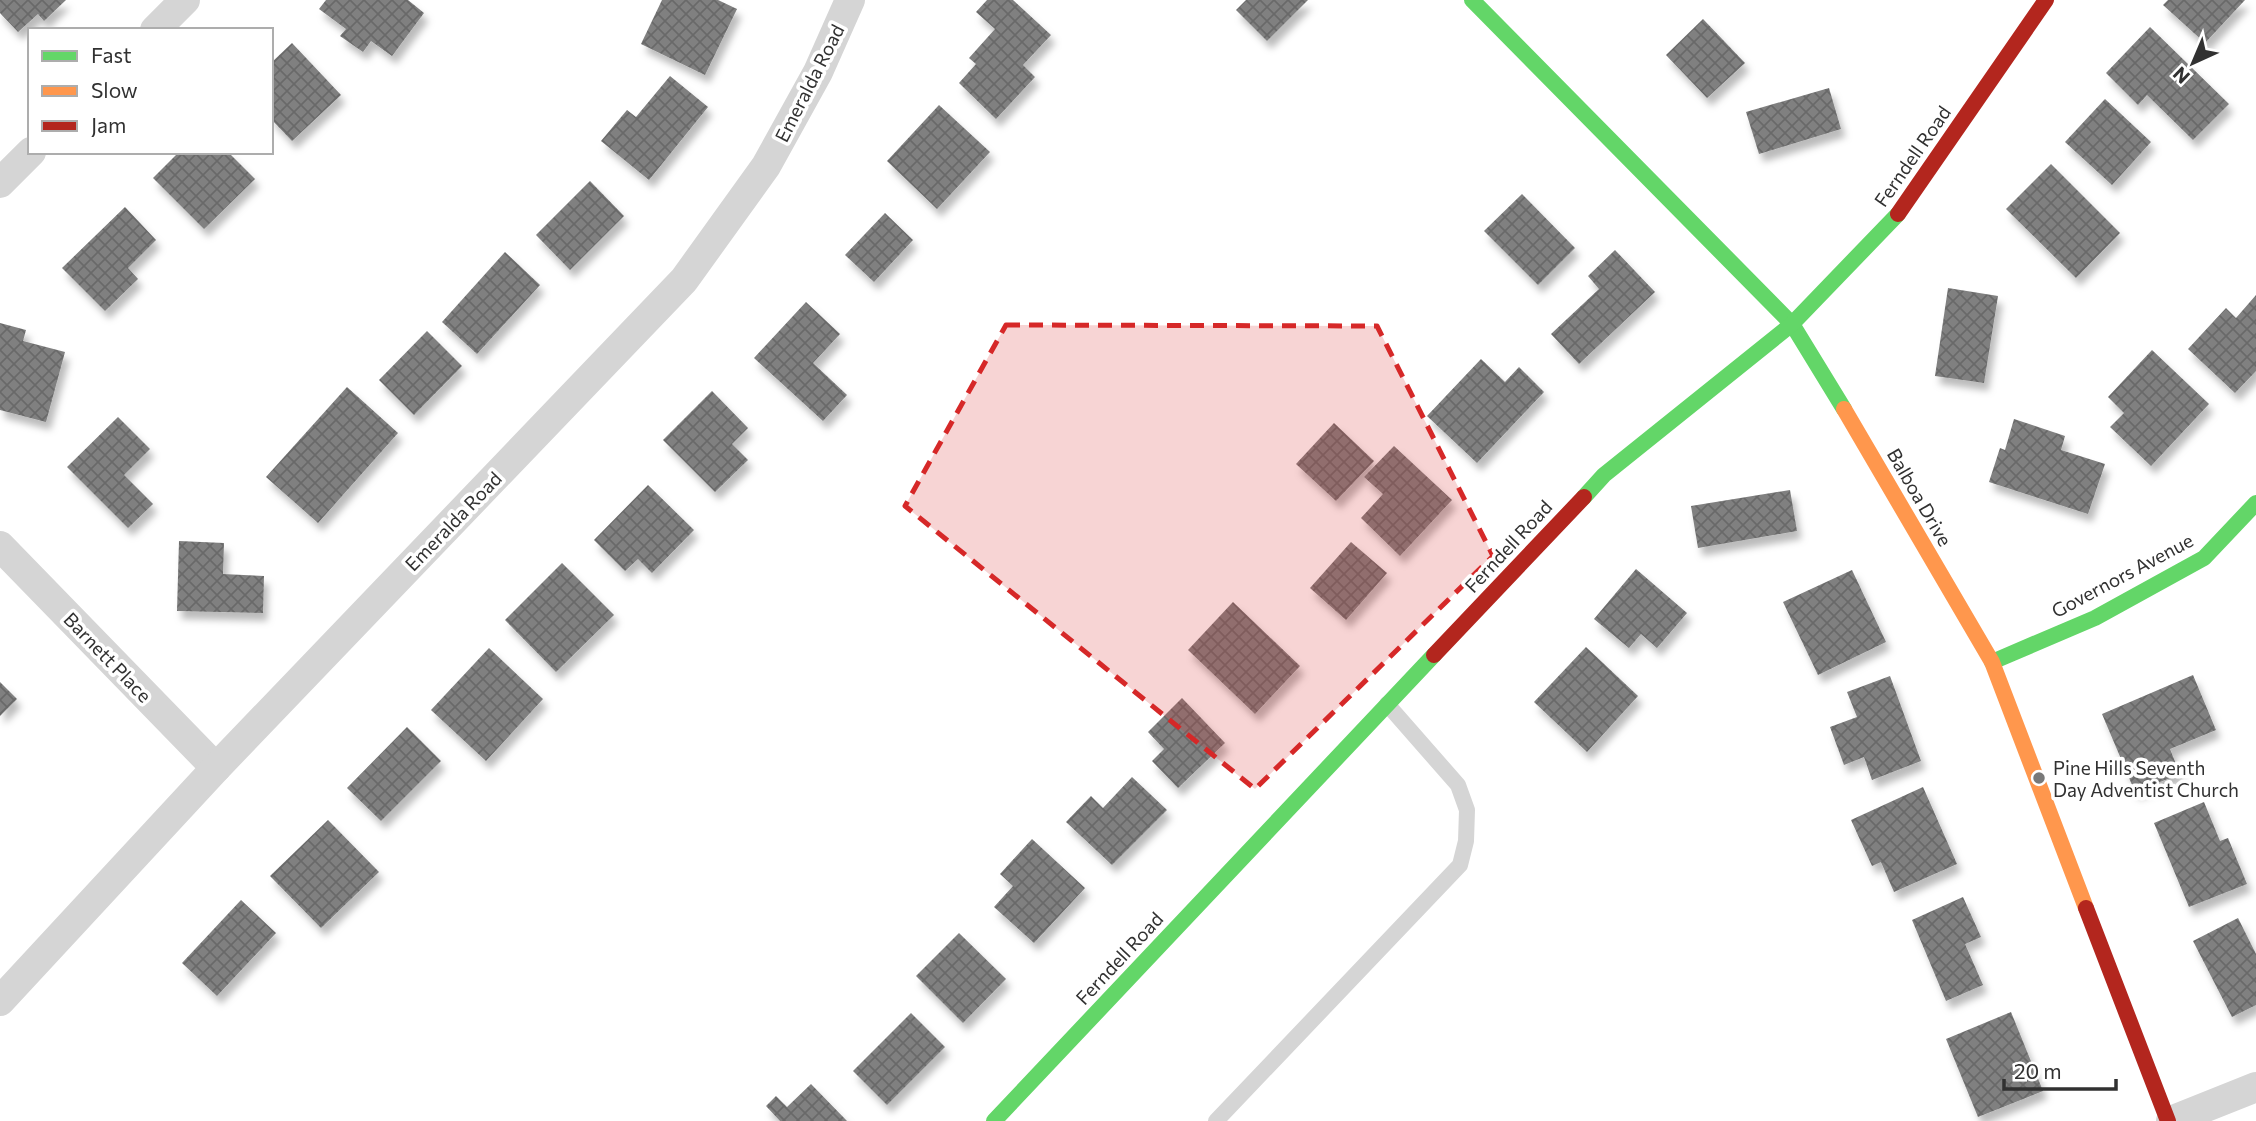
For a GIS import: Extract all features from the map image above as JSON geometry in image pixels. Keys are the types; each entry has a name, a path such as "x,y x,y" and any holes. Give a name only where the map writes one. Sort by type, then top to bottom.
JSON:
{"street":[{"path":"157,28 185,0"},
{"name":"Emeralda Road","path":"0,1001 216,768 684,280 766,166 818,72 850,0"},
{"name":"Balboa Drive","path":"1472,0 1792,324 1992,662 2169,1121"},
{"name":"Ferndell Road","path":"994,1121 1604,475 1792,324 1892,222 2046,0"},
{"path":"0,183 29,154"},
{"name":"Governors Avenue","path":"1992,662 2095,618 2204,558 2256,503"},
{"name":"Barnett Place","path":"0,546 216,768"},
{"path":"2169,1121 2256,1087"}],"lane":[{"path":"1216,1121 1460,865 1466,841 1467,810 1458,785 1387,704"}],"highlighted area":[{"path":"1006,325 1377,326 1493,556 1255,789 905,506"}],"building":[{"path":"0,0 66,0 44,21 38,14 18,32 0,13"},
{"path":"326,0 408,0 424,13 392,56 371,41 363,52 340,36 346,29 319,9"},
{"path":"662,0 718,0 737,9 705,75 641,44"},
{"path":"987,0 1013,0 1051,35 1023,65 1035,77 996,119 959,83 976,64 969,58 995,29 976,12"},
{"path":"1246,0 1308,0 1267,41 1236,10"},
{"path":"2168,0 2245,0 2205,43 2163,5"},
{"path":"1703,19 1745,63 1707,98 1666,55"},
{"path":"2150,27 2229,104 2193,140 2147,95 2138,105 2106,73"},
{"path":"292,43 341,95 292,141 273,121 273,61"},
{"path":"670,76 708,107 649,180 601,141 627,110 636,117"},
{"path":"1829,88 1841,129 1759,154 1746,112"},
{"path":"2105,99 2151,142 2112,185 2065,142"},
{"path":"939,105 990,152 937,209 887,161"},
{"path":"177,154 230,154 255,179 204,229 153,178"},
{"path":"2051,164 2120,233 2076,278 2006,209"},
{"path":"590,181 624,216 570,270 536,235"},
{"path":"1522,194 1575,248 1538,285 1484,231"},
{"path":"125,207 156,240 128,268 138,279 105,311 62,268"},
{"path":"885,213 913,240 874,282 845,255"},
{"path":"1615,250 1655,292 1579,364 1551,334 1599,289 1588,276"},
{"path":"505,252 540,285 477,354 442,322"},
{"path":"1948,288 1998,296 1984,383 1935,376"},
{"path":"2256,295 2256,371 2235,393 2188,349 2226,308 2236,318"},
{"path":"806,302 840,334 813,363 847,395 823,421 754,358"},
{"path":"0,323 26,330 23,341 65,352 46,422 0,410"},
{"path":"427,331 462,366 414,415 379,380"},
{"path":"2152,350 2209,404 2151,466 2110,427 2124,413 2108,397"},
{"path":"1481,359 1505,382 1519,367 1544,392 1477,463 1427,416"},
{"path":"347,387 398,433 318,523 266,477"},
{"path":"712,391 748,428 732,444 748,460 715,492 663,440"},
{"path":"118,417 150,449 124,475 153,504 128,528 67,467"},
{"path":"2014,419 2065,436 2061,450 2105,464 2088,514 1989,482 2000,448 2005,450"},
{"path":"1334,423 1374,461 1336,501 1296,464"},
{"path":"1394,446 1452,500 1400,556 1361,518 1383,494 1364,477"},
{"path":"648,485 694,530 652,573 638,559 625,571 594,540"},
{"path":"1790,490 1797,531 1698,548 1691,506"},
{"path":"179,541 224,543 223,574 264,576 263,613 177,611"},
{"path":"1351,542 1387,573 1346,620 1310,588"},
{"path":"562,563 614,615 556,672 505,620"},
{"path":"1636,569 1687,613 1657,648 1641,634 1629,648 1594,619"},
{"path":"1852,570 1886,642 1818,675 1783,602"},
{"path":"1233,602 1300,666 1255,714 1188,650"},
{"path":"1586,647 1638,696 1587,752 1534,702"},
{"path":"489,648 543,699 486,761 431,710"},
{"path":"2193,675 2216,730 2170,749 2180,774 2135,792 2102,714"},
{"path":"1890,676 1921,761 1872,780 1864,757 1844,765 1830,727 1857,717 1847,692"},
{"path":"0,682 17,699 0,716"},
{"path":"1182,698 1225,743 1178,788 1152,761 1164,749 1148,732"},
{"path":"407,727 441,761 381,821 347,788"},
{"path":"1132,777 1167,810 1112,865 1066,822 1091,796 1103,808"},
{"path":"1923,787 1957,864 1894,892 1881,862 1872,866 1851,820"},
{"path":"2204,802 2220,841 2228,838 2247,884 2189,907 2154,823"},
{"path":"328,820 379,872 321,928 270,876"},
{"path":"1032,839 1085,888 1034,943 994,907 1013,886 1000,874"},
{"path":"1963,897 1981,937 1965,944 1983,985 1946,1001 1912,920"},
{"path":"241,900 276,933 217,996 182,963"},
{"path":"2238,918 2256,954 2256,1005 2232,1017 2193,941"},
{"path":"959,933 1006,979 963,1023 916,976"},
{"path":"2011,1012 2043,1091 1978,1117 1946,1039"},
{"path":"911,1013 945,1047 887,1105 853,1071"},
{"path":"811,1084 847,1121 780,1121 766,1106 776,1096 787,1107"}],"traffic: fast":[{"path":"1472,0 1792,324 1844,409"},
{"path":"1584,497 1604,475 1792,324 1898,214"},
{"path":"1992,662 2095,618 2204,558 2256,503"},
{"path":"994,1121 1434,655"}],"traffic: slow":[{"path":"1844,409 1992,662 2086,908"}],"traffic: jam":[{"path":"1898,214 2046,0"},
{"path":"1434,655 1584,497"},
{"path":"2086,908 2168,1121"}],"place":[{"name":"Pine Hills Seventh Day Adventist Church","path":"2039,778"}]}
